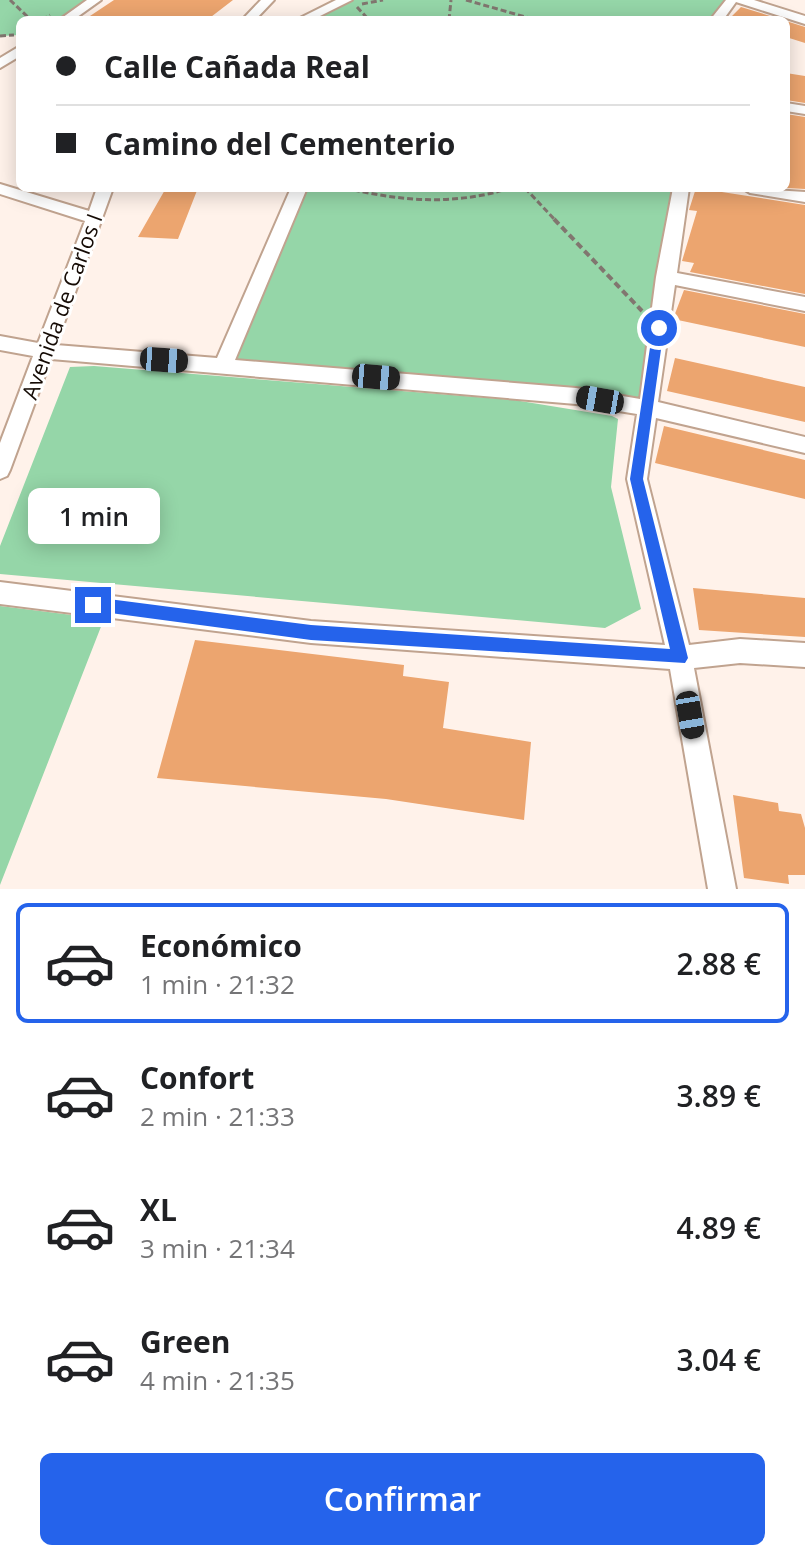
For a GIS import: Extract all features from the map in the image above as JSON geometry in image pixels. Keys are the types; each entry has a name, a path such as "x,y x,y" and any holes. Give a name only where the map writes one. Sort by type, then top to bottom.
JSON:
{"street":[{"path":"71,16 95,0"},
{"path":"252,16 268,0"},
{"path":"719,16 732,0"},
{"path":"741,0 805,20"},
{"path":"314,16 352,3"},
{"path":"0,189 94,218"},
{"name":"Avenida de Carlos I","path":"0,470 104,192"},
{"path":"223,365 297,192"},
{"path":"680,192 665,277 637,479 638,496 680,658 722,889"},
{"path":"774,192 805,197"},
{"path":"665,277 805,304"},
{"path":"0,343 46,351 520,389 648,408 805,445"},
{"path":"0,593 311,632 680,658 740,651 805,655"}],"path":[{"path":"10,0 27,16"},
{"path":"466,0 522,16"},
{"path":"363,192 391,198 461,200 494,192"},
{"path":"391,198 393,192"},
{"path":"529,192 659,328"}],"green space":[{"path":"0,0 93,0 70,16 16,16 16,35 0,36"},
{"path":"346,0 732,0 719,16 311,16"},
{"path":"297,192 681,192 648,408 223,365"},
{"path":"94,366 514,400 612,416 618,419 611,487 641,609 605,628 0,574 0,546 70,367"},
{"path":"0,606 104,619 0,885"}],"building":[{"path":"114,0 233,0 212,16 90,16"},
{"path":"741,7 770,16 732,16"},
{"path":"790,22 805,27 805,43 790,38"},
{"path":"790,74 805,76 805,103 790,101"},
{"path":"790,115 805,117 805,189 790,188"},
{"path":"164,192 196,192 178,239 138,237"},
{"path":"695,192 722,192 805,205 805,294 690,272 694,263 682,261 697,211 689,210"},
{"path":"684,290 805,314 805,347 673,319"},
{"path":"675,358 805,387 805,422 667,391"},
{"path":"664,426 805,460 805,499 655,463"},
{"path":"693,588 805,598 805,637 699,630"},
{"path":"195,640 404,665 403,676 449,682 443,728 531,742 524,820 386,799 157,778"},
{"path":"733,795 778,803 779,811 801,814 805,828 805,875 788,875 789,884 744,878"}],"route":[{"path":"93,605 311,632 680,658 638,496 637,479 659,328"}]}
